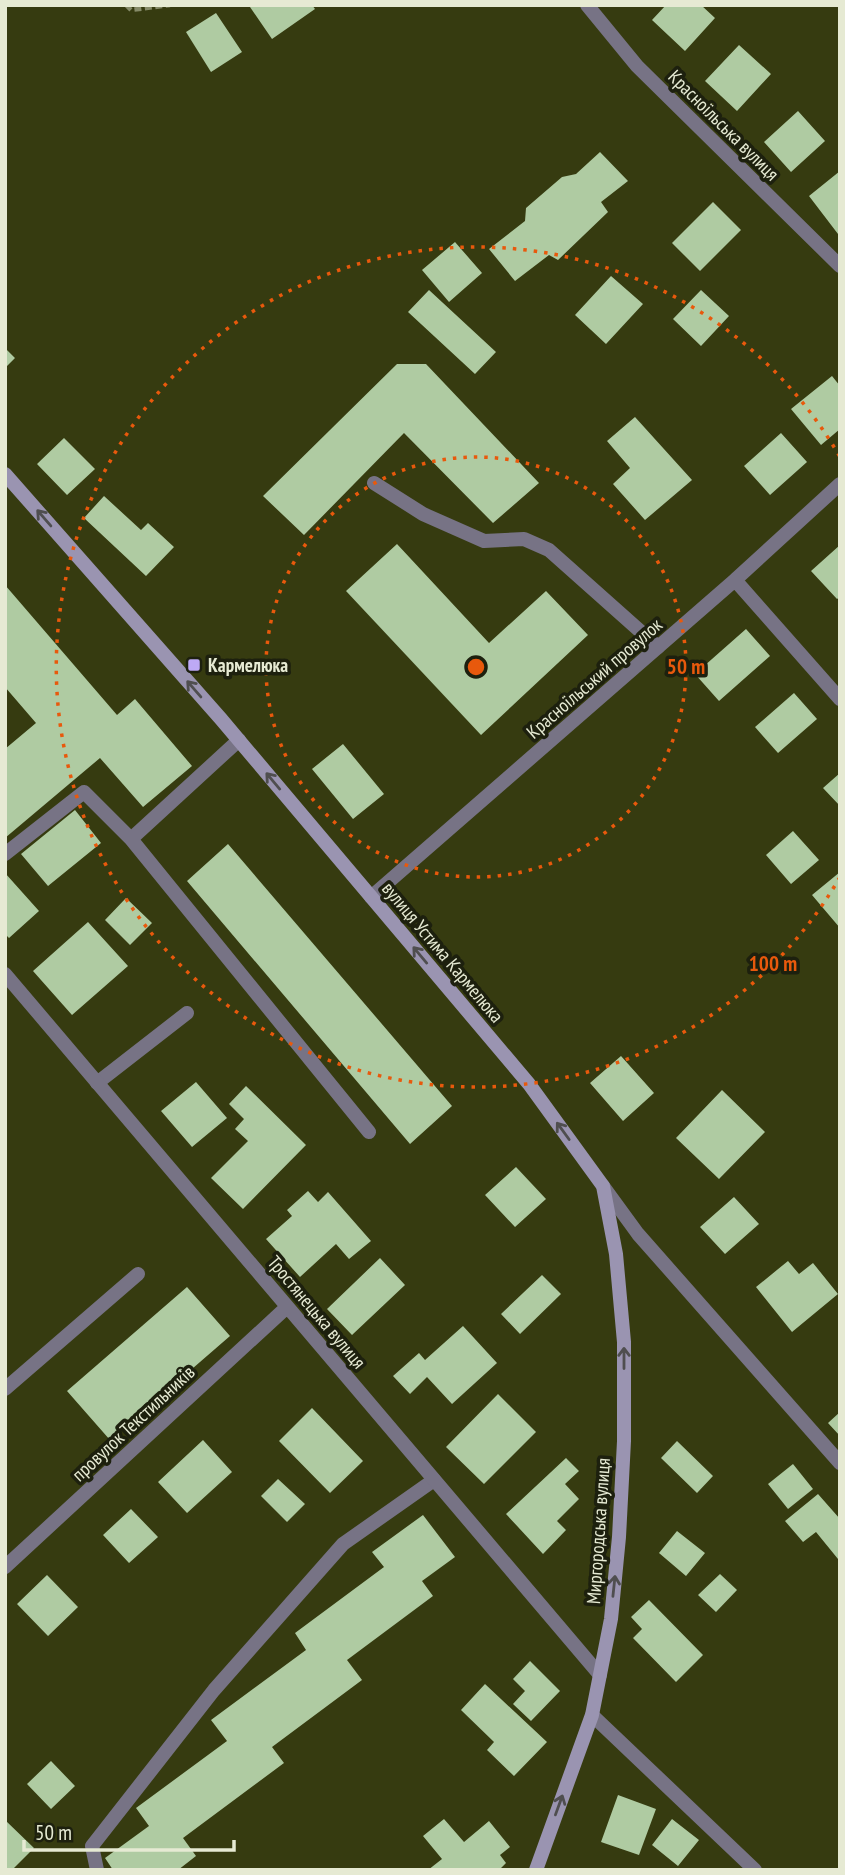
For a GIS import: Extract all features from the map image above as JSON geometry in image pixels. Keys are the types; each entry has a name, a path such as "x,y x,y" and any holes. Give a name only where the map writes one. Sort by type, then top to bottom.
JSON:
{"main road":[{"name":"вулиця Устима Кармелюка","path":"5,474 239,740 529,1084 603,1186"},
{"name":"Миргородська вулиця","path":"536,1870 592,1715 611,1619 624,1440 624,1342 616,1254 603,1186"}],"street":[{"name":"Красноїльська вулиця","path":"587,5 637,66 840,266"},
{"path":"374,483 423,514 484,541 524,539 549,551 659,647"},
{"name":"Красноїльський провулок","path":"371,897 659,647 840,484"},
{"path":"735,580 840,699"},
{"path":"131,839 239,740"},
{"path":"5,854 84,792 131,839 369,1132"},
{"name":"Тростянецька вулиця","path":"5,974 600,1675"},
{"path":"97,1083 187,1013"},
{"name":"вулиця Устима Кармелюка","path":"603,1186 638,1234 840,1464"},
{"path":"5,1389 138,1274"},
{"name":"провулок Текстильників","path":"5,1567 287,1307"},
{"path":"97,1870 92,1846 214,1690 343,1544 434,1480"},
{"path":"592,1715 755,1870"}],"path":[{"path":"126,5 131,10 170,5"}],"building":[{"path":"312,5 315,9 272,39 250,7"},
{"path":"666,5 701,5 715,18 685,51 652,20"},
{"path":"216,13 242,52 211,72 186,32"},
{"path":"739,45 771,74 737,111 705,81"},
{"path":"798,111 825,141 791,172 764,142"},
{"path":"600,152 628,181 601,202 608,212 558,260 549,255 515,281 489,249 525,221 526,208 562,177 576,174"},
{"path":"840,171 840,232 838,234 809,196"},
{"path":"713,202 741,230 700,271 672,243"},
{"path":"455,242 482,273 449,302 422,270"},
{"path":"611,276 643,304 606,344 575,315"},
{"path":"429,290 496,352 475,374 408,312"},
{"path":"701,290 729,316 701,346 673,319"},
{"path":"5,348 15,358 5,368"},
{"path":"397,364 426,364 539,483 493,523 404,433 304,535 263,496"},
{"path":"832,376 840,386 840,429 821,445 791,409"},
{"path":"635,417 692,480 645,520 613,484 630,468 607,441"},
{"path":"781,433 807,462 770,495 744,466"},
{"path":"64,438 95,469 67,495 37,464"},
{"path":"104,496 141,530 148,523 174,547 146,576 84,518"},
{"path":"397,544 489,643 546,591 588,635 481,735 346,591"},
{"path":"840,545 840,597 837,599 811,571"},
{"path":"5,585 117,715 135,699 192,766 143,807 100,758 5,838 5,749 36,723 5,687"},
{"path":"746,629 770,656 719,701 695,674"},
{"path":"794,693 817,719 778,753 755,727"},
{"path":"343,744 384,794 353,819 312,769"},
{"path":"840,773 840,806 823,788"},
{"path":"75,810 101,843 48,886 21,854"},
{"path":"793,831 819,860 791,884 766,855"},
{"path":"228,844 452,1106 410,1144 187,881"},
{"path":"840,872 840,928 812,895"},
{"path":"5,873 39,911 9,938 5,934"},
{"path":"126,898 152,923 130,945 105,920"},
{"path":"88,922 128,966 72,1015 33,971"},
{"path":"621,1056 654,1093 623,1121 590,1083"},
{"path":"196,1082 227,1118 192,1147 161,1111"},
{"path":"246,1086 306,1145 243,1209 211,1178 248,1141 235,1129 244,1119 229,1104"},
{"path":"722,1090 765,1132 719,1179 676,1138"},
{"path":"516,1167 546,1199 515,1227 485,1195"},
{"path":"308,1191 318,1202 328,1192 371,1241 349,1259 336,1244 300,1277 266,1239 292,1216 287,1210"},
{"path":"734,1197 759,1224 725,1254 700,1227"},
{"path":"380,1258 405,1285 352,1335 327,1309"},
{"path":"788,1261 799,1274 813,1263 838,1294 792,1332 756,1287"},
{"path":"542,1275 561,1294 520,1334 501,1314"},
{"path":"187,1287 230,1336 110,1440 67,1391"},
{"path":"463,1326 497,1363 452,1404 427,1377 410,1394 393,1376 419,1353 425,1360"},
{"path":"498,1394 536,1432 484,1484 446,1447"},
{"path":"312,1408 363,1461 330,1493 279,1441"},
{"path":"840,1412 840,1436 828,1423"},
{"path":"203,1440 232,1472 187,1513 158,1482"},
{"path":"677,1441 713,1476 697,1493 661,1458"},
{"path":"566,1458 579,1471 565,1484 579,1499 557,1521 566,1530 543,1554 506,1514"},
{"path":"793,1464 813,1489 788,1509 768,1484"},
{"path":"278,1479 305,1504 287,1522 261,1496"},
{"path":"818,1494 840,1519 838,1559 816,1532 803,1542 785,1521"},
{"path":"131,1509 158,1537 129,1563 103,1535"},
{"path":"423,1515 455,1557 422,1581 433,1596 347,1660 362,1680 272,1747 284,1763 183,1838 196,1856 178,1870 113,1870 105,1858 149,1826 136,1808 227,1741 211,1720 306,1650 295,1633 384,1567 372,1552"},
{"path":"677,1531 705,1553 686,1576 659,1553"},
{"path":"720,1574 737,1590 716,1612 698,1595"},
{"path":"47,1575 78,1607 48,1636 17,1604"},
{"path":"649,1600 703,1655 676,1682 633,1638 642,1629 631,1617"},
{"path":"530,1661 560,1691 531,1721 513,1704 525,1691 513,1679"},
{"path":"485,1684 547,1742 514,1776 487,1750 494,1742 461,1710"},
{"path":"51,1761 75,1786 51,1809 27,1784"},
{"path":"618,1795 656,1809 639,1855 601,1842"},
{"path":"444,1819 464,1842 489,1821 510,1847 500,1855 506,1863 499,1870 428,1870 442,1859 423,1836"},
{"path":"672,1819 699,1840 678,1866 652,1845"},
{"path":"5,1820 34,1848 12,1870 5,1870"}],"place":[{"name":"Кармелюка","path":"194,665"}]}
